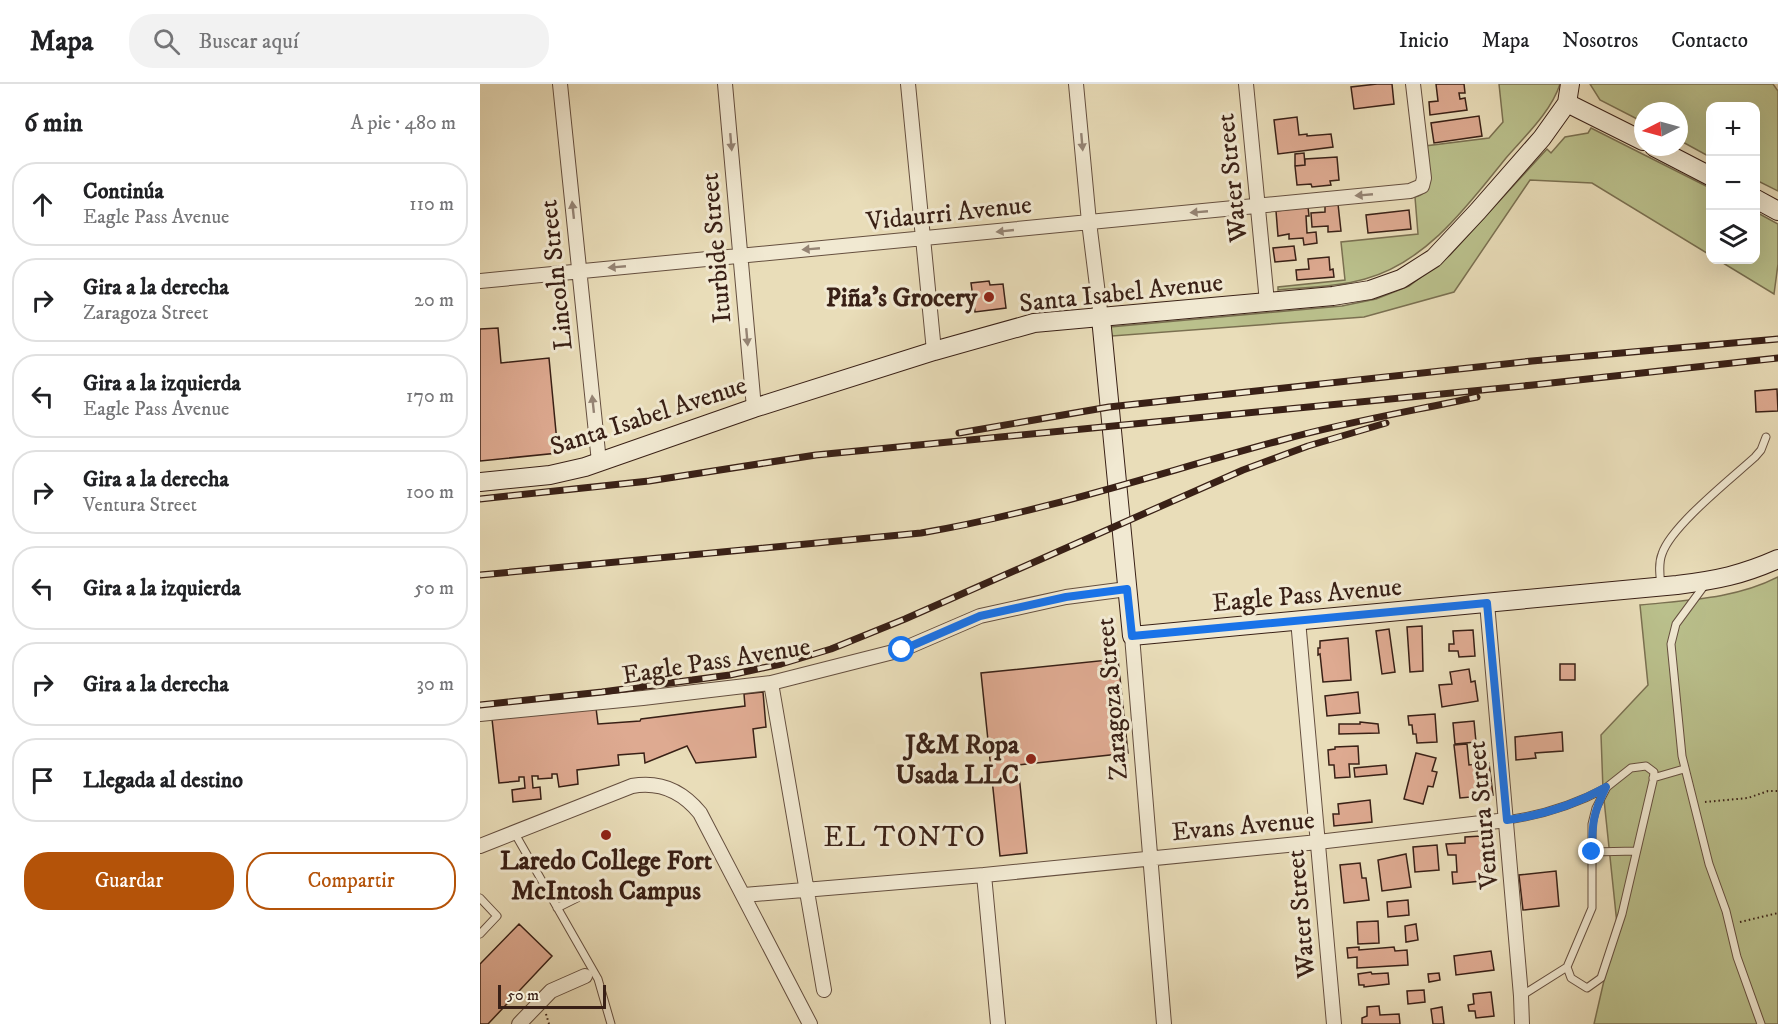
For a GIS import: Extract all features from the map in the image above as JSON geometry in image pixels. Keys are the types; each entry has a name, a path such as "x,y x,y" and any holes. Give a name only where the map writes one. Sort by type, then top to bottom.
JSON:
{"main road":[{"path":"1570,84 1567,103 1634,136"},
{"name":"Santa Isabel Avenue","path":"480,482 550,475 599,462 753,408 934,351 1034,324 1370,290 1401,279 1434,258 1542,138 1567,103"},
{"path":"1671,156 1706,174"},
{"path":"1760,202 1778,211"},
{"name":"Zaragoza Street","path":"1101,318 1132,636"},
{"name":"Eagle Pass Avenue","path":"1132,636 1707,581 1748,572 1778,560"}],"street":[{"name":"Lincoln Street","path":"560,84 599,462"},
{"name":"Iturbide Street","path":"725,84 753,408"},
{"path":"908,84 934,351"},
{"name":"Zaragoza Street","path":"1076,84 1101,318"},
{"name":"Water Street","path":"1246,84 1267,302"},
{"name":"Vidaurri Avenue","path":"480,280 922,239 1258,206 1267,203 1403,192 1422,186 1424,170 1413,84"},
{"name":"Eagle Pass Avenue","path":"480,714 643,698 771,682 902,650 980,616 1066,597 1127,589"},
{"name":"Ventura Street","path":"1487,603 1507,820 1522,1024"},
{"name":"Water Street","path":"1298,620 1334,1024"},
{"name":"Zaragoza Street","path":"1132,636 1164,1024"},
{"path":"771,682 824,990"},
{"path":"480,846 632,786 659,785 675,790 689,800 700,813 810,1024"},
{"name":"Evans Avenue","path":"744,895 984,875 1318,842 1507,820"},
{"path":"984,875 998,1024"},
{"path":"519,1024 551,991 585,976"}],"lane":[{"path":"1661,586 1661,555 1668,541 1701,506 1755,457 1761,450 1766,437"},
{"path":"1707,581 1676,624 1671,644 1684,769 1737,957 1761,1024"},
{"path":"1507,820 1530,817 1573,805 1606,787 1631,768 1646,766 1654,772 1622,914 1601,978 1587,988 1571,978 1567,967"},
{"path":"1653,778 1684,769"},
{"path":"1521,996 1567,967 1592,908 1592,824 1596,808 1606,787"},
{"path":"514,831 598,979 611,1024"},
{"path":"1592,852 1636,851"},
{"path":"557,908 587,893"},
{"path":"480,898 497,916 480,934"}],"path":[{"path":"1694,804 1748,798 1768,790 1778,791"},
{"path":"1728,922 1743,922 1778,913"}],"green space":[{"path":"1499,84 1560,84 1537,123 1461,212 1427,246 1408,260 1365,279 1333,285 1278,290 1278,287 1345,280 1341,242 1418,234 1415,197 1427,189 1430,176 1425,146 1489,138 1503,122"},
{"path":"1590,84 1773,84 1778,91 1778,191 1760,182 1760,102 1706,102 1706,155 1688,145 1688,102 1634,102 1634,117 1600,100"},
{"path":"1591,128 1634,150 1634,156 1647,156 1706,186 1706,253 1592,183 1530,180 1454,292 1364,317 1112,336 1110,327 1342,306 1376,299 1409,286 1450,255 1547,149 1551,153 1565,137 1588,133"},
{"path":"1760,214 1778,224 1778,264 1774,294 1725,264 1760,264"},
{"path":"1778,577 1778,1024 1594,1024 1617,924 1603,790 1601,735 1648,685 1640,605 1728,594"}],"building":[{"path":"1392,84 1394,104 1354,109 1351,87"},
{"path":"1436,84 1464,84 1465,93 1459,93 1460,99 1465,98 1467,110 1430,115 1429,102 1438,101"},
{"path":"1479,116 1482,136 1434,143 1431,123"},
{"path":"1297,117 1299,135 1331,134 1333,147 1278,154 1274,120"},
{"path":"1304,153 1305,165 1295,166 1295,154"},
{"path":"1337,157 1339,180 1330,181 1331,185 1312,187 1311,184 1297,185 1295,166 1305,165 1305,159"},
{"path":"1338,204 1341,231 1328,232 1328,226 1312,227 1311,213 1325,212 1325,205"},
{"path":"1308,207 1307,233 1316,232 1317,243 1304,245 1303,238 1289,239 1289,234 1278,236 1276,211"},
{"path":"1409,210 1411,229 1368,233 1366,215"},
{"path":"1294,246 1296,260 1275,262 1273,248"},
{"path":"1329,257 1330,270 1333,269 1334,277 1297,280 1296,270 1309,269 1308,259"},
{"name":"Piña's Grocery","path":"989,281 990,285 1003,284 1006,308 975,312 971,283"},
{"path":"498,328 501,363 549,358 558,453 480,461 480,329"},
{"path":"1777,389 1778,411 1756,412 1755,391"},
{"path":"1422,626 1423,671 1410,672 1407,627"},
{"path":"1389,629 1395,672 1382,674 1376,631"},
{"path":"1473,630 1475,656 1459,657 1458,651 1449,651 1449,644 1454,644 1453,631"},
{"path":"1348,638 1351,680 1323,682 1320,654 1318,655 1320,641"},
{"name":"J&M Ropa Usada LLC","path":"1118,659 1128,753 1018,765 1027,853 1000,856 981,673"},
{"path":"1560,664 1575,664 1575,680 1560,680"},
{"path":"1469,669 1471,682 1475,681 1478,701 1442,707 1439,685 1452,684 1450,672"},
{"path":"763,692 766,727 753,729 756,757 696,763 687,746 645,763 644,753 618,755 619,765 577,770 578,784 559,787 557,774 552,774 552,778 538,779 538,776 532,776 533,788 540,787 541,799 513,802 512,790 525,788 524,777 519,777 519,781 499,783 492,719 596,708 598,724 640,721 641,719 745,706 744,694"},
{"path":"1358,692 1360,713 1327,716 1325,696"},
{"path":"1435,714 1437,742 1417,743 1412,725 1409,725 1408,716"},
{"path":"1474,721 1476,742 1455,744 1453,723"},
{"path":"1360,722 1378,724 1379,733 1339,734 1339,724 1360,724"},
{"path":"1562,732 1563,751 1535,753 1536,758 1516,760 1515,737"},
{"path":"1467,744 1469,765 1489,763 1493,795 1460,798 1454,745"},
{"path":"1358,746 1359,764 1349,764 1350,777 1335,778 1334,765 1329,765 1328,750 1335,749 1335,747"},
{"path":"1416,753 1436,758 1432,771 1437,772 1433,787 1428,786 1423,804 1404,799"},
{"path":"1386,765 1387,774 1355,777 1354,768"},
{"path":"1370,800 1372,822 1334,826 1333,814 1339,814 1338,804"},
{"path":"1481,836 1482,853 1487,852 1489,872 1480,873 1481,881 1453,884 1452,872 1457,872 1456,855 1448,855 1446,844 1465,843 1465,837"},
{"path":"1437,845 1439,870 1415,872 1413,847"},
{"path":"1406,854 1411,887 1382,891 1378,860"},
{"path":"1360,863 1362,878 1366,878 1369,900 1344,903 1340,865"},
{"path":"1556,871 1559,906 1523,910 1519,875"},
{"path":"1408,900 1409,915 1388,917 1387,902"},
{"path":"1378,921 1379,943 1358,944 1357,922"},
{"path":"519,924 552,956 488,1024 480,1024 480,964"},
{"path":"1416,924 1418,940 1406,942 1405,926"},
{"path":"1359,947 1359,950 1394,947 1395,951 1407,950 1408,965 1357,968 1357,957 1348,958 1347,948"},
{"path":"1491,951 1494,970 1456,975 1454,956"},
{"path":"1371,972 1372,974 1388,973 1389,984 1364,987 1364,985 1359,985 1358,974"},
{"path":"1439,973 1440,980 1429,982 1428,974"},
{"path":"1424,990 1425,1002 1408,1004 1407,991"},
{"path":"1491,992 1494,1016 1476,1018 1475,1011 1469,1011 1468,1005 1474,1004 1473,994"},
{"path":"1379,1006 1380,1015 1399,1014 1400,1024 1362,1024 1362,1018 1367,1016 1367,1007"},
{"path":"1442,1007 1444,1024 1433,1024 1431,1009"}],"railway":[{"path":"959,433 1109,407 1532,361 1778,339"},
{"path":"480,499 649,481 816,455 1533,385 1778,358"},
{"path":"480,575 921,533 1058,503 1355,422 1477,397"},
{"path":"480,705 730,675 781,664 831,649 905,619 1243,470 1308,446 1386,423"}],"place":[{"name":"Piña's Grocery","path":"989,297"},
{"name":"J&M Ropa Usada LLC","path":"1031,759"},
{"name":"Laredo College Fort McIntosh Campus","path":"606,835"}],"district":[{"name":"EL TONTO","path":"905,836"}],"route":[{"path":"902,650 980,616 1066,597 1127,589 1132,636 1487,603 1507,820 1530,817 1573,805 1606,787 1596,808 1592,824 1592,852"}]}
